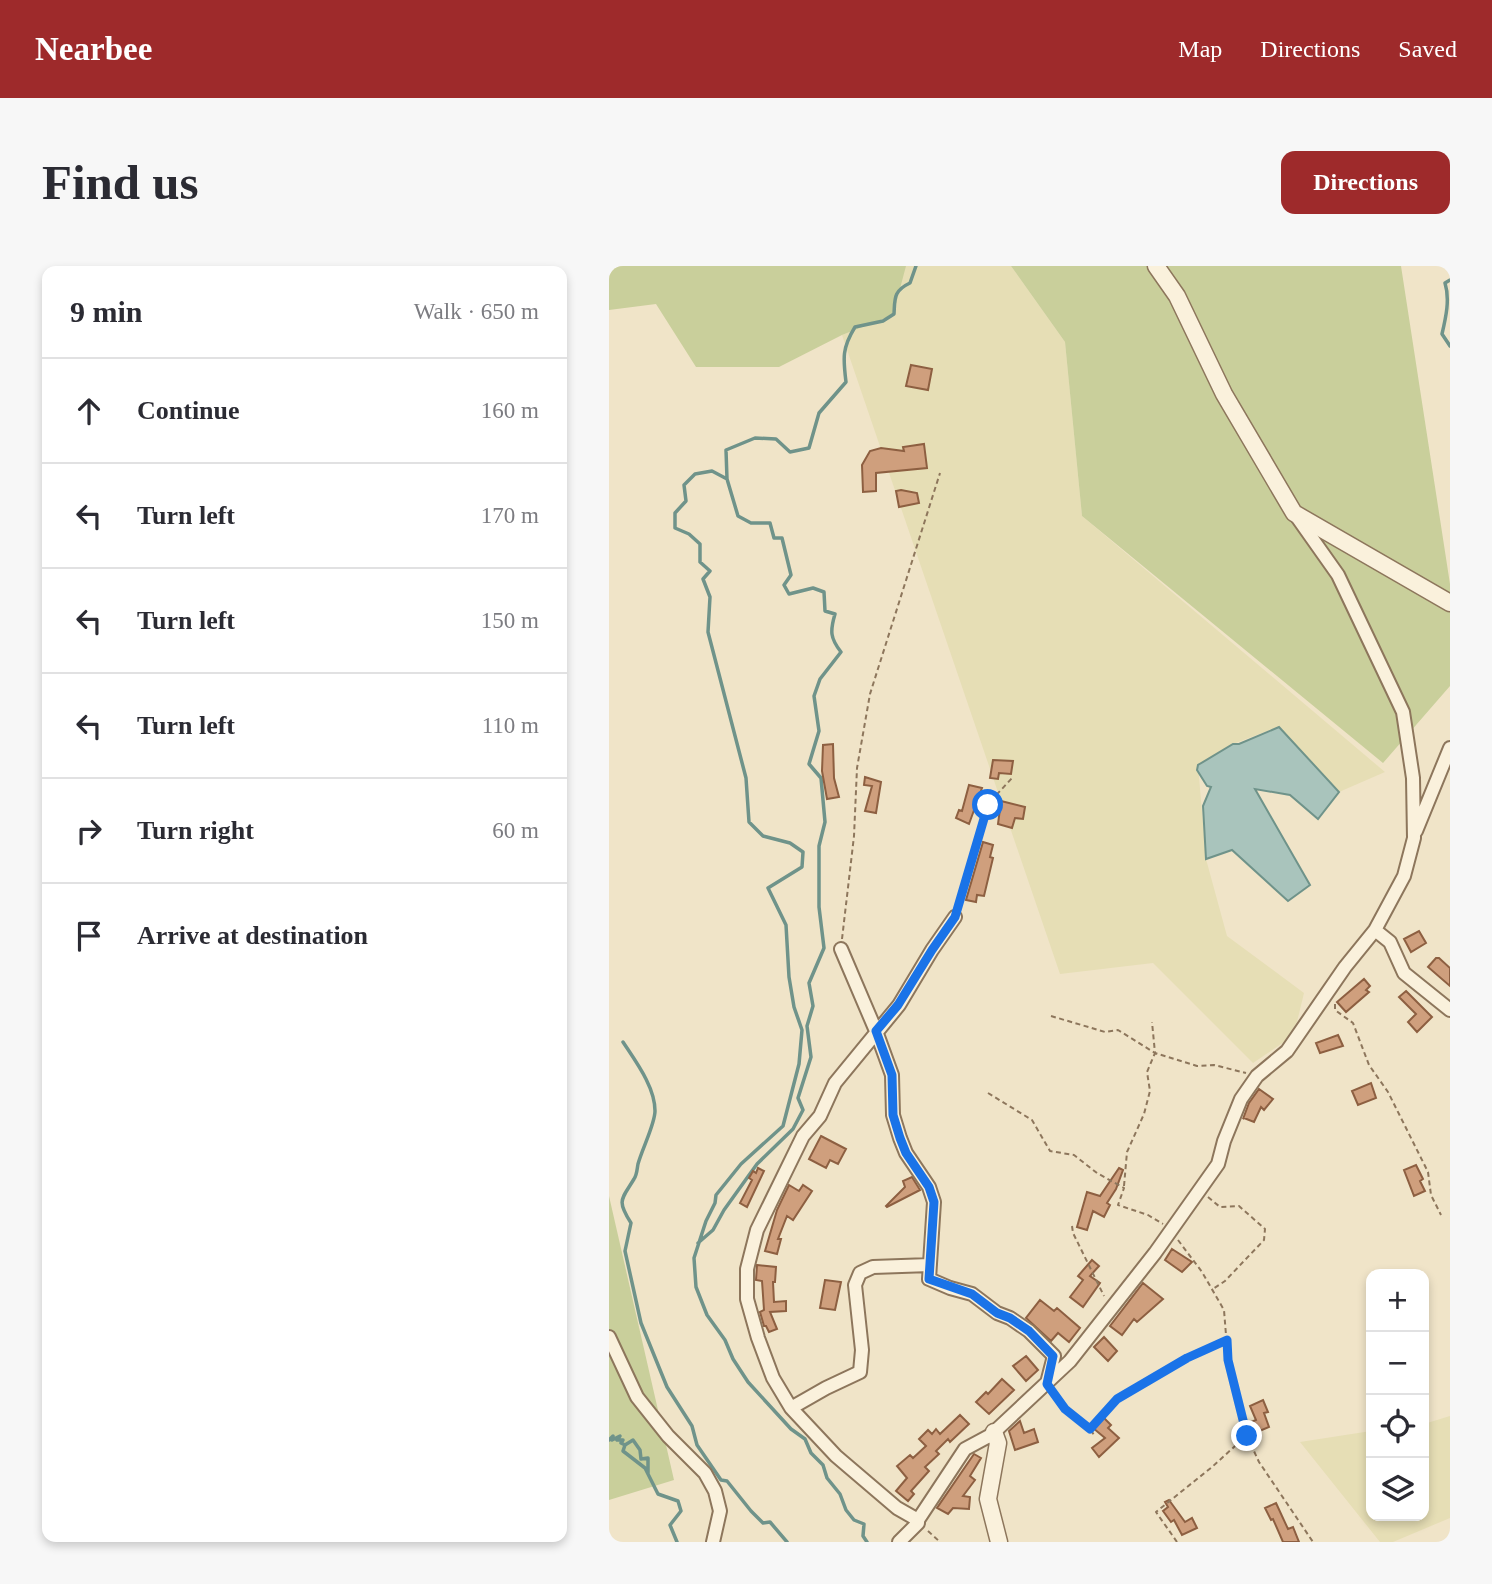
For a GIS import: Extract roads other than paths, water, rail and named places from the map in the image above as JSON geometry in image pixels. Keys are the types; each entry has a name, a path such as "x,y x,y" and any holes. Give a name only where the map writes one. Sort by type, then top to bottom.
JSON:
{"street":[{"path":"1156,266 1177,296 1224,394 1294,513 1338,575 1403,712 1413,778 1414,838"},
{"path":"1294,513 1450,603"},
{"path":"899,1542 918,1523 965,1449 994,1433 1070,1361 1172,1229 1218,1164 1241,1098 1257,1076 1287,1051 1334,982 1375,930 1404,876 1414,838 1450,748"},
{"path":"918,1520 897,1508 836,1456 791,1408 773,1378 758,1338 747,1298 747,1269 757,1230 803,1136 820,1116 835,1083 898,1005 955,917"},
{"path":"1375,930 1390,942 1404,973 1450,1010"},
{"path":"841,949 892,1075 893,1115 900,1138 906,1153 929,1187 934,1202 929,1279 972,1294 997,1313 1029,1331 1053,1356 1047,1384"},
{"path":"791,1408 860,1372 862,1350 855,1285 860,1273 873,1268 930,1265"},
{"path":"609,1337 637,1397 668,1436 705,1473 715,1491 720,1511 713,1542"},
{"path":"994,1433 997,1443 988,1499 999,1542"}],"water":[{"path":"1279,727 1339,792 1318,819 1290,795 1255,789 1310,885 1288,901 1232,850 1206,859 1203,806 1211,787 1207,786 1197,770 1198,765 1233,744"}],"waterway":[{"path":"867,1542 863,1536 864,1524 854,1520 846,1510 840,1494 827,1478 823,1465 811,1453 805,1439 791,1429 748,1382 733,1359 725,1340 707,1315 696,1287 694,1258 716,1195 741,1164 783,1126 799,1064 802,1030 794,1007 789,977 786,925 768,888 802,867 803,852 790,843 763,836 749,822 746,778 708,632 710,597 703,579 710,571 700,562 700,544 689,534 675,528 675,513 686,501 684,485 695,474 712,471 727,479 726,450 755,438 776,439 790,452 809,448 819,413 846,382 845,353 855,327 883,321 894,314 896,296 900,289 910,283 916,266"},
{"path":"1450,280 1445,283 1447,302 1442,334 1450,346"},
{"path":"698,1243 713,1230 757,1164 793,1129 803,1110 798,1098 811,1057 807,1026 813,1006 809,983 824,948 819,907 819,846 825,822 821,778 809,764 819,731 814,696 820,679 841,652 832,634 835,614 825,611 824,592 813,588 789,594 784,585 791,575 782,538 774,538 770,523 751,523 738,516 727,479"},
{"path":"623,1042 648,1084 655,1111 636,1176 622,1200 623,1209 631,1223 625,1251 641,1323 667,1387 692,1426 697,1445 721,1480 727,1481 751,1511 763,1523 770,1522 787,1542"},
{"path":"609,1440 613,1436 612,1440 620,1436 617,1440 623,1440 623,1451 645,1468 658,1494 678,1501 681,1511 670,1525 677,1542"},
{"path":"625,1445 633,1440 640,1450 641,1459 648,1458 648,1474"}]}
